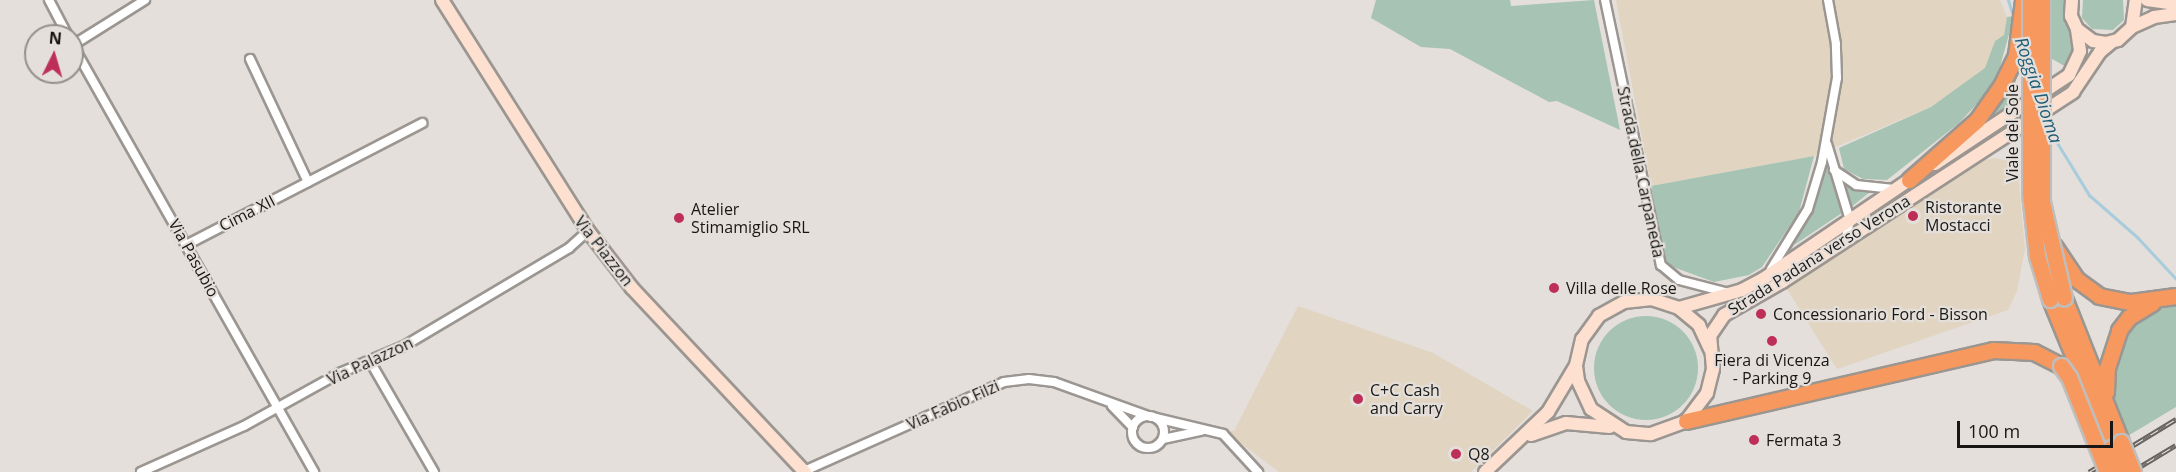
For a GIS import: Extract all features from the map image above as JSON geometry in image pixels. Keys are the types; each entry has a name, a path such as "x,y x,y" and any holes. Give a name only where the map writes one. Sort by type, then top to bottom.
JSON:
{"highway":[{"path":"1909,180 1977,120 2001,86 2018,46 2023,0"},
{"name":"Viale del Sole","path":"2030,0 2030,194 2037,256 2057,298"},
{"name":"Viale del Sole","path":"2042,0 2040,152 2045,229 2057,298"},
{"path":"2045,229 2060,258 2084,289 2116,301 2157,300 2176,296"},
{"path":"2057,298 2106,401 2133,472"},
{"path":"2057,298 2120,472"},
{"path":"2106,401 2113,344 2129,317 2157,300"},
{"path":"1686,421 1993,350 2034,352 2061,366 2072,384 2107,472"}],"main road":[{"name":"Via Piazzon","path":"442,0 588,231 632,288 803,472"},
{"name":"Strada Padana verso Verona","path":"1527,437 1561,396 1576,366 1577,352 1589,326 1610,307 1638,299 1679,308 1735,293 1763,279 1909,180 2044,93 2074,67 2080,51 2077,30 2071,16 2072,0"},
{"path":"2132,27 2136,0"},
{"path":"2147,0 2176,4"},
{"name":"Strada Padana verso Verona","path":"1686,421 1707,393 1713,369 1710,336 1724,315 1845,241 2076,89 2100,52 2132,27 2154,17 2176,14"},
{"path":"2077,30 2092,41 2112,42"},
{"name":"Strada Padana verso Verona","path":"1679,308 1699,325 1710,348"},
{"path":"1576,366 1587,402 1614,428"},
{"path":"1485,472 1527,437 1566,423 1651,434 1686,421"}],"street":[{"path":"49,0 62,24"},
{"name":"Via Pasubio","path":"84,37 145,0"},
{"name":"Strada della Carpaneda","path":"1605,0 1661,265 1679,280 1700,288 1735,293"},
{"path":"1763,279 1782,256 1808,208 1822,162 1837,78 1836,44 1828,0"},
{"path":"250,58 308,182"},
{"name":"Via Pasubio","path":"84,65 314,472"},
{"name":"Cima XII","path":"186,244 422,123"},
{"path":"1826,135 1833,170 1850,220 1845,241"},
{"path":"1833,170 1856,185 1896,189"},
{"name":"Via Palazzon","path":"141,472 244,426 342,372 371,363 507,286 569,248 588,231"},
{"path":"371,363 434,472"},
{"name":"Via Fabio Filzi","path":"803,472 1004,382 1029,379 1054,382 1153,417 1210,430 1234,442 1258,472"},
{"name":"Via Fabio Filzi","path":"1110,403 1133,428"},
{"path":"1163,439 1164,429 1153,417 1142,418 1133,428 1134,438 1141,446 1152,447 1163,439 1210,430"}],"shaded area":[{"path":"1616,0 2000,0 2007,17 2004,35 1995,41 1986,68 1931,107 1814,156 1651,186"},
{"path":"1995,158 2017,163 2025,249 2017,291 2008,310 1837,369 1785,286 1979,161"},
{"path":"1298,306 1433,353 1533,411 1471,472 1279,472 1225,431 1234,431"}],"green space":[{"path":"1376,0 1510,0 1511,6 1594,0 1620,130 1557,101 1549,102 1450,49 1421,47 1371,18"},
{"path":"2048,0 2064,0 2063,14 2074,37 2068,68 2047,56"},
{"path":"2083,0 2123,0 2124,20 2113,30 2092,29 2082,18"},
{"path":"2014,16 1998,74 1988,92 1959,123 1887,180 1863,179 1844,169 1839,148 1931,107 1985,68 1995,41 2004,35 2007,17"},
{"path":"2015,64 2016,103 1983,122"},
{"path":"1814,156 1799,212 1762,267 1749,275 1714,282 1673,267 1664,259 1651,186"},
{"path":"1826,163 1842,213 1794,245 1814,204"},
{"path":"1841,184 1861,192 1870,192 1850,208"},
{"path":"2176,299 2176,407 2126,437 2109,382 2117,336 2147,308"},
{"path":"1646,316 1666,320 1683,331 1694,348 1698,368 1694,388 1683,405 1666,416 1646,420 1626,416 1609,405 1598,388 1594,368 1598,348 1609,331 1626,320"}],"waterway":[{"name":"Roggia Dioma","path":"2008,0 2014,18"},
{"name":"Roggia Dioma","path":"2048,128 2089,195 2137,237 2176,279"}],"railway":[{"path":"2089,472 2176,419"},
{"path":"2131,472 2176,445"}],"place":[{"name":"Ristorante Mostacci","path":"1913,216"},
{"name":"Atelier Stimamiglio SRL","path":"679,218"},
{"name":"Villa delle Rose","path":"1554,288"},
{"name":"Concessionario Ford - Bisson","path":"1761,314"},
{"name":"Fiera di Vicenza - Parking 9","path":"1772,341"},
{"name":"C+C Cash and Carry","path":"1358,399"},
{"name":"Fermata 3","path":"1754,440"},
{"name":"Q8","path":"1456,454"}]}
